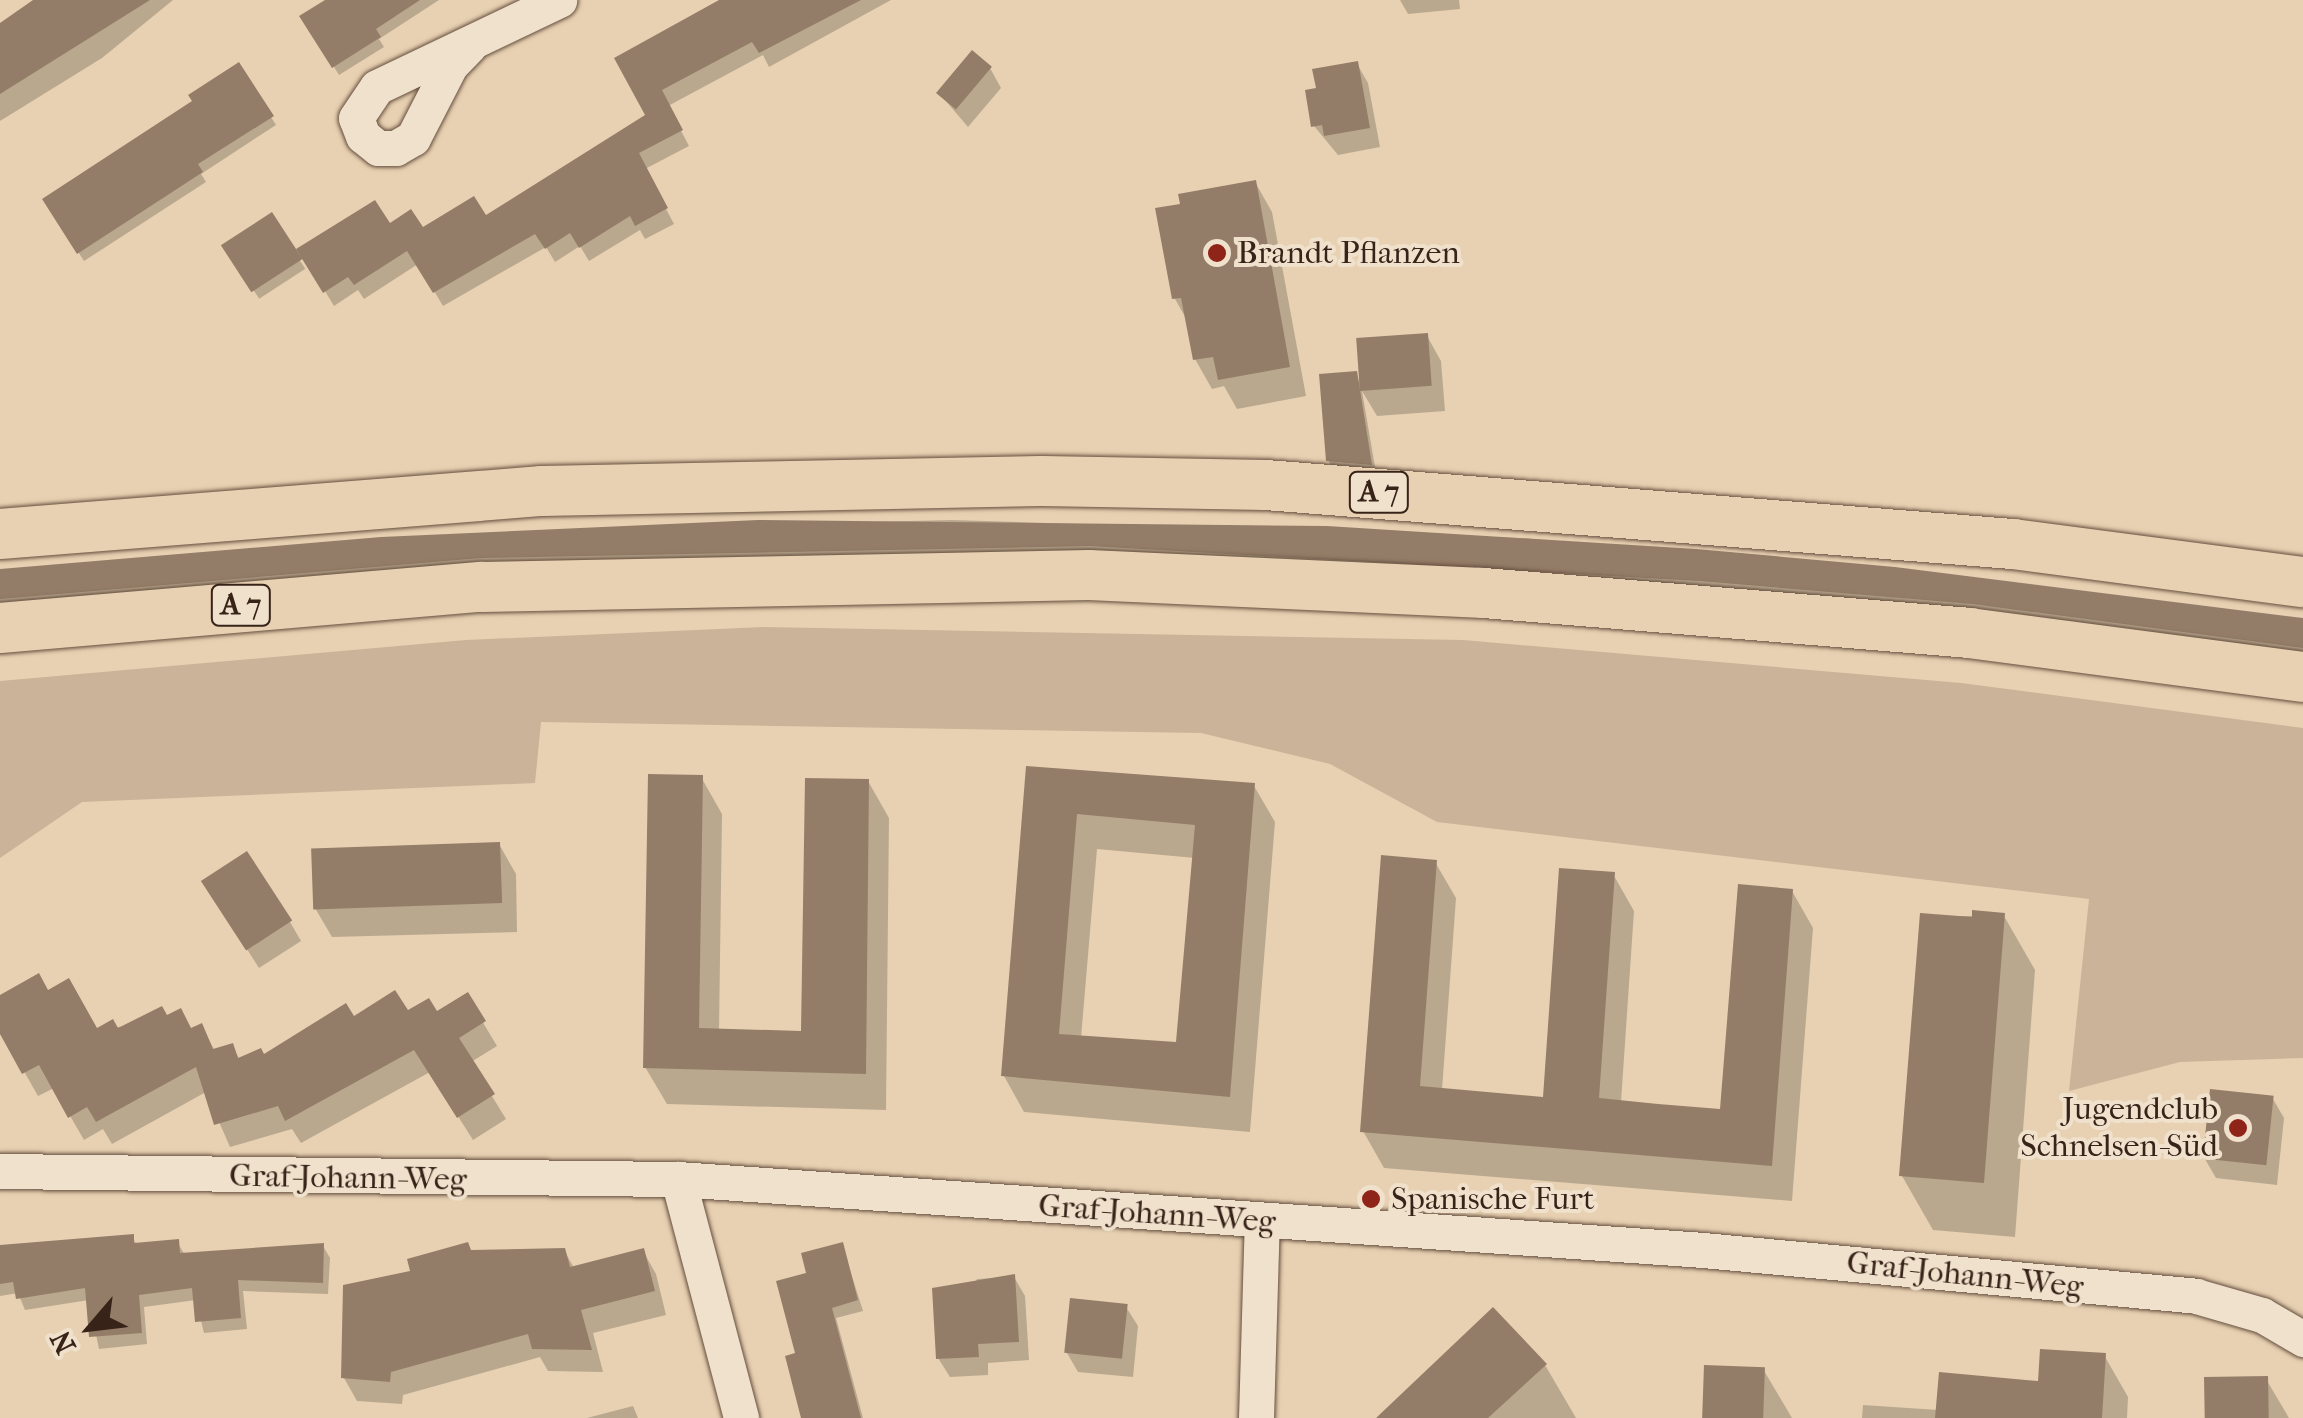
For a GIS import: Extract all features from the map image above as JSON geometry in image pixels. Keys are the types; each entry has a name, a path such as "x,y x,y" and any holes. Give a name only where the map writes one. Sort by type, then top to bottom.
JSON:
{"highway":[{"name":"A 7","path":"0,534 460,495 673,486 1248,484 2012,544 2303,582"},
{"name":"A 7","path":"0,628 482,586 1089,575 1465,592 1930,630 2303,676"}],"street":[{"path":"469,46 506,12 559,0"},
{"name":"Graf-Johann-Weg","path":"0,1171 678,1180 1702,1250 2196,1296 2262,1315 2303,1338"},
{"path":"678,1180 741,1418"},
{"path":"1256,1418 1262,1222"}],"shaded area":[{"path":"764,627 1463,640 1961,683 2303,728 2303,1058 2180,1062 2069,1091 2089,899 1437,822 1330,764 1201,733 541,722 535,783 82,802 0,858 0,681 466,640"}],"building":[{"path":"33,0 150,0 0,94 0,23"},
{"path":"325,0 420,0 376,29 381,37 332,68 299,16"},
{"path":"719,0 861,0 759,53 752,42 662,90 683,130 639,153 668,208 635,226 630,216 579,248 570,233 545,249 535,234 433,293 407,251 354,285 348,277 323,293 296,249 375,200 390,223 411,209 423,227 474,196 486,215 645,115 614,58"},
{"path":"972,50 992,67 956,110 936,93"},
{"path":"1358,61 1370,128 1324,136 1322,125 1311,127 1305,90 1316,88 1312,69"},
{"path":"239,62 274,116 198,164 203,172 77,254 42,199 192,101 188,95"},
{"name":"Brandt Pflanzen","path":"1256,180 1290,367 1218,380 1213,357 1193,360 1181,298 1172,299 1155,208 1180,204 1178,194"},
{"path":"272,212 302,259 251,292 221,245"},
{"path":"1428,333 1432,386 1360,391 1356,338"},
{"path":"1357,371 1372,465 1326,461 1319,374"},
{"path":"758,520 1327,526 1696,549 1895,567 2303,618 2303,648 1973,604 1699,581 1090,546 481,558 0,599 0,569 381,537"},
{"path":"1026,766 1255,783 1230,1097 1001,1076","holes":["1077,814 1195,825 1176,1042 1059,1034"]},
{"path":"648,774 703,775 699,1028 801,1031 805,778 869,779 866,1074 643,1068"},
{"path":"500,842 502,903 313,910 311,849"},
{"path":"247,851 292,921 246,951 201,881"},
{"path":"1381,855 1437,860 1420,1086 1543,1097 1559,868 1615,872 1599,1098 1658,1104 1720,1109 1738,884 1793,889 1772,1166 1360,1132"},
{"path":"1972,910 2005,913 1984,1183 1899,1176 1920,913 1972,917"},
{"path":"39,973 48,990 69,978 97,1028 113,1019 118,1028 162,1006 167,1015 181,1008 191,1028 202,1023 213,1049 233,1043 238,1058 261,1048 264,1054 346,1003 354,1016 395,990 408,1010 429,998 437,1011 468,992 486,1021 459,1038 495,1094 457,1118 414,1050 285,1121 278,1106 214,1125 196,1067 96,1122 87,1107 68,1118 39,1065 22,1074 0,1034 0,995"},
{"name":"Jugendclub Schnelsen-Süd","path":"2210,1089 2274,1096 2266,1165 2203,1159"},
{"path":"134,1234 134,1243 179,1239 180,1253 324,1243 323,1283 238,1280 241,1318 195,1322 192,1288 139,1295 142,1333 89,1337 85,1288 16,1299 13,1282 0,1284 0,1245"},
{"path":"468,1242 471,1250 565,1248 570,1267 644,1248 655,1291 581,1310 592,1350 532,1349 528,1334 391,1372 390,1382 341,1378 343,1285 410,1271 407,1259"},
{"path":"843,1242 858,1300 832,1308 861,1418 801,1418 785,1356 795,1353 776,1281 806,1273 801,1253"},
{"path":"1015,1274 1019,1342 978,1344 979,1357 936,1359 932,1288"},
{"path":"1070,1298 1128,1304 1122,1359 1064,1353"},
{"path":"1493,1307 1547,1364 1488,1418 1376,1418"},
{"path":"2040,1349 2106,1353 2102,1418 1935,1418 1939,1372 2038,1381"},
{"path":"1704,1365 1765,1367 1763,1418 1702,1418"},
{"path":"2268,1376 2269,1418 2205,1418 2204,1377"}],"place":[{"name":"Brandt Pflanzen","path":"1217,253"},
{"name":"Jugendclub Schnelsen-Süd","path":"2238,1128"},
{"name":"Spanische Furt","path":"1371,1199"}]}
